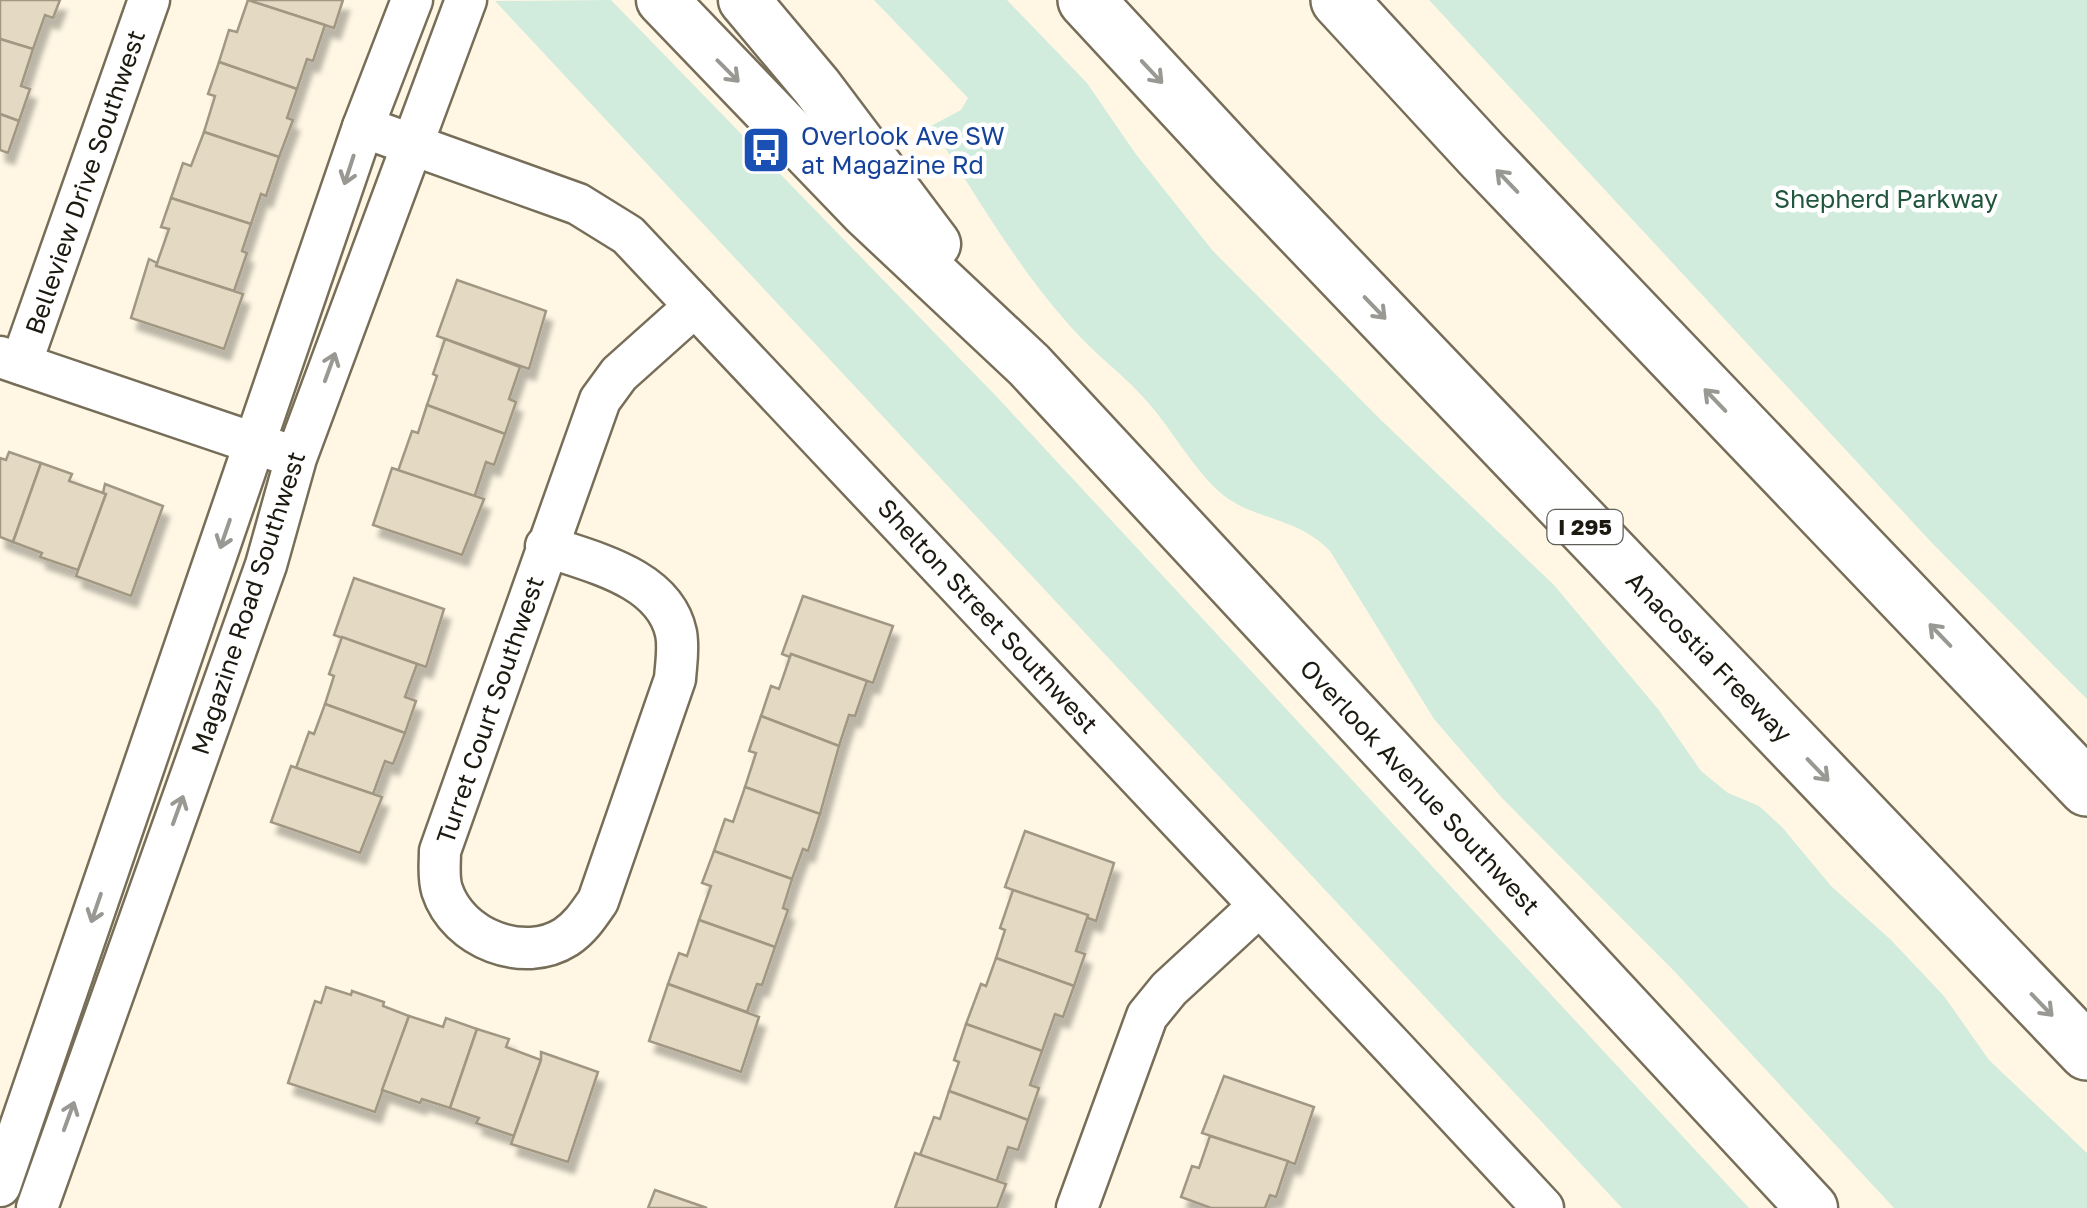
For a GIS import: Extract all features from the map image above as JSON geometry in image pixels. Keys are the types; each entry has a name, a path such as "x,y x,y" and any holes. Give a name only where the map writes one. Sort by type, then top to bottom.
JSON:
{"highway":[{"name":"Anacostia Freeway","path":"1086,0 1250,177 2087,1052"},
{"path":"1339,0 1508,183 2087,788"},
{"path":"2008,706 2087,772"}],"street":[{"name":"Belleview Drive Southwest","path":"10,361 149,0"},
{"name":"Magazine Road Southwest","path":"2,1173 363,126 412,0"},
{"name":"Magazine Road Southwest","path":"41,1195 266,565 296,458 466,0"},
{"name":"Overlook Avenue Southwest","path":"662,0 866,211 1028,365 1812,1208"},
{"name":"Overlook Avenue Southwest","path":"744,0 817,87 1028,365"},
{"name":"Shelton Street Southwest","path":"363,126 547,192 605,218 628,235 1543,1208"},
{"name":"Turret Court Southwest","path":"546,546 631,578 654,594 668,612 676,632 677,654 675,680 598,902 566,937 527,950 489,940 470,926 442,893 440,850 546,546 593,414 608,386 695,306"},
{"path":"10,361 296,458"},
{"path":"1077,1208 1148,1016 1179,979 1258,906"},
{"path":"2,1173 41,1195"}],"green space":[{"path":"611,0 997,397 1749,1208 1622,1208 495,1"},
{"path":"874,0 1007,0 1087,83 1135,153 1213,251 1382,421 1554,585 1658,709 1701,771 1728,793 1759,806 1782,827 1831,886 1890,939 1944,996 1989,1060 2087,1153 2087,1208 1894,1208 1677,974 1502,798 1434,719 1330,551 1304,531 1249,510 1223,495 1142,395 1050,303 931,126 961,110 968,98"},
{"name":"Shepherd Parkway","path":"1429,0 2087,0 2087,699 1931,542"}],"building":[{"path":"0,0 60,0 53,18 45,15 33,49 0,39"},
{"path":"247,0 343,0 334,28"},
{"path":"248,0 325,25 313,61 307,59 297,89 219,62 229,30 237,32"},
{"path":"0,39 33,49 21,86 30,89 19,121 0,114"},
{"path":"219,62 297,89 287,118 293,120 279,157 204,132 215,96 208,94"},
{"path":"0,114 19,121 8,153 0,150"},
{"path":"204,132 279,157 266,196 261,194 251,224 171,198 183,163 191,166"},
{"path":"171,198 251,224 242,251 247,253 234,291 156,266 169,229 161,227"},
{"path":"149,259 156,266 243,294 224,349 131,318"},
{"path":"457,280 546,311 529,369 437,336"},
{"path":"445,339 520,367 509,399 516,402 505,434 427,405"},
{"path":"427,405 505,434 494,465 486,462 474,498 398,471 412,431 418,433"},
{"path":"9,452 41,463 13,542 0,537 0,458 6,460"},
{"path":"41,463 72,474 69,481 106,494 78,570 40,557 42,553 13,542"},
{"path":"392,468 484,499 462,555 373,525"},
{"path":"105,484 163,506 131,596 76,576 106,494"},
{"path":"354,578 444,609 426,667 334,635"},
{"path":"803,596 893,626 873,683 782,654"},
{"path":"342,637 417,664 405,697 416,701 405,733 325,704 334,676 329,674"},
{"path":"791,654 867,681 855,716 849,715 839,746 761,716 771,686 779,689"},
{"path":"325,704 405,733 393,764 385,761 373,794 296,768 309,732 314,734"},
{"path":"761,716 839,746 820,814 745,787 756,753 749,751"},
{"path":"291,766 382,797 360,853 271,822"},
{"path":"745,787 820,814 808,851 803,849 792,879 714,851 725,819 733,822"},
{"path":"1025,831 1114,863 1096,921 1005,887"},
{"path":"714,851 792,879 783,908 788,910 775,947 699,920 711,886 702,883"},
{"path":"1013,890 1088,915 1076,951 1085,954 1074,986 996,958 1005,930 1000,928"},
{"path":"699,920 775,947 762,985 757,984 747,1012 668,984 679,953 687,956"},
{"path":"996,958 1074,986 1063,1017 1055,1014 1042,1051 966,1024"},
{"path":"668,984 759,1017 741,1072 649,1041"},
{"path":"326,987 384,1002 383,1006 409,1016 375,1112 288,1083 315,1001 321,1003"},
{"path":"409,1016 443,1027 446,1018 477,1029 450,1108 382,1090"},
{"path":"966,1024 1042,1051 1030,1085 1039,1088 1028,1120 949,1091"},
{"path":"477,1029 509,1039 506,1047 541,1060 514,1136 476,1123 479,1118 450,1108"},
{"path":"541,1052 598,1072 568,1162 511,1144"},
{"path":"1224,1076 1314,1107 1295,1164 1202,1133"},
{"path":"949,1091 1028,1120 1018,1150 1008,1147 996,1183 920,1155 934,1117 940,1119"},
{"path":"1210,1136 1288,1161 1276,1197 1270,1195 1265,1208 1211,1208 1181,1197 1192,1166 1199,1168"},
{"path":"915,1153 1006,1184 997,1208 895,1208"},
{"path":"655,1190 707,1208 648,1208"}],"place":[{"name":"Overlook Ave SW at Magazine Rd","path":"766,150"}]}
